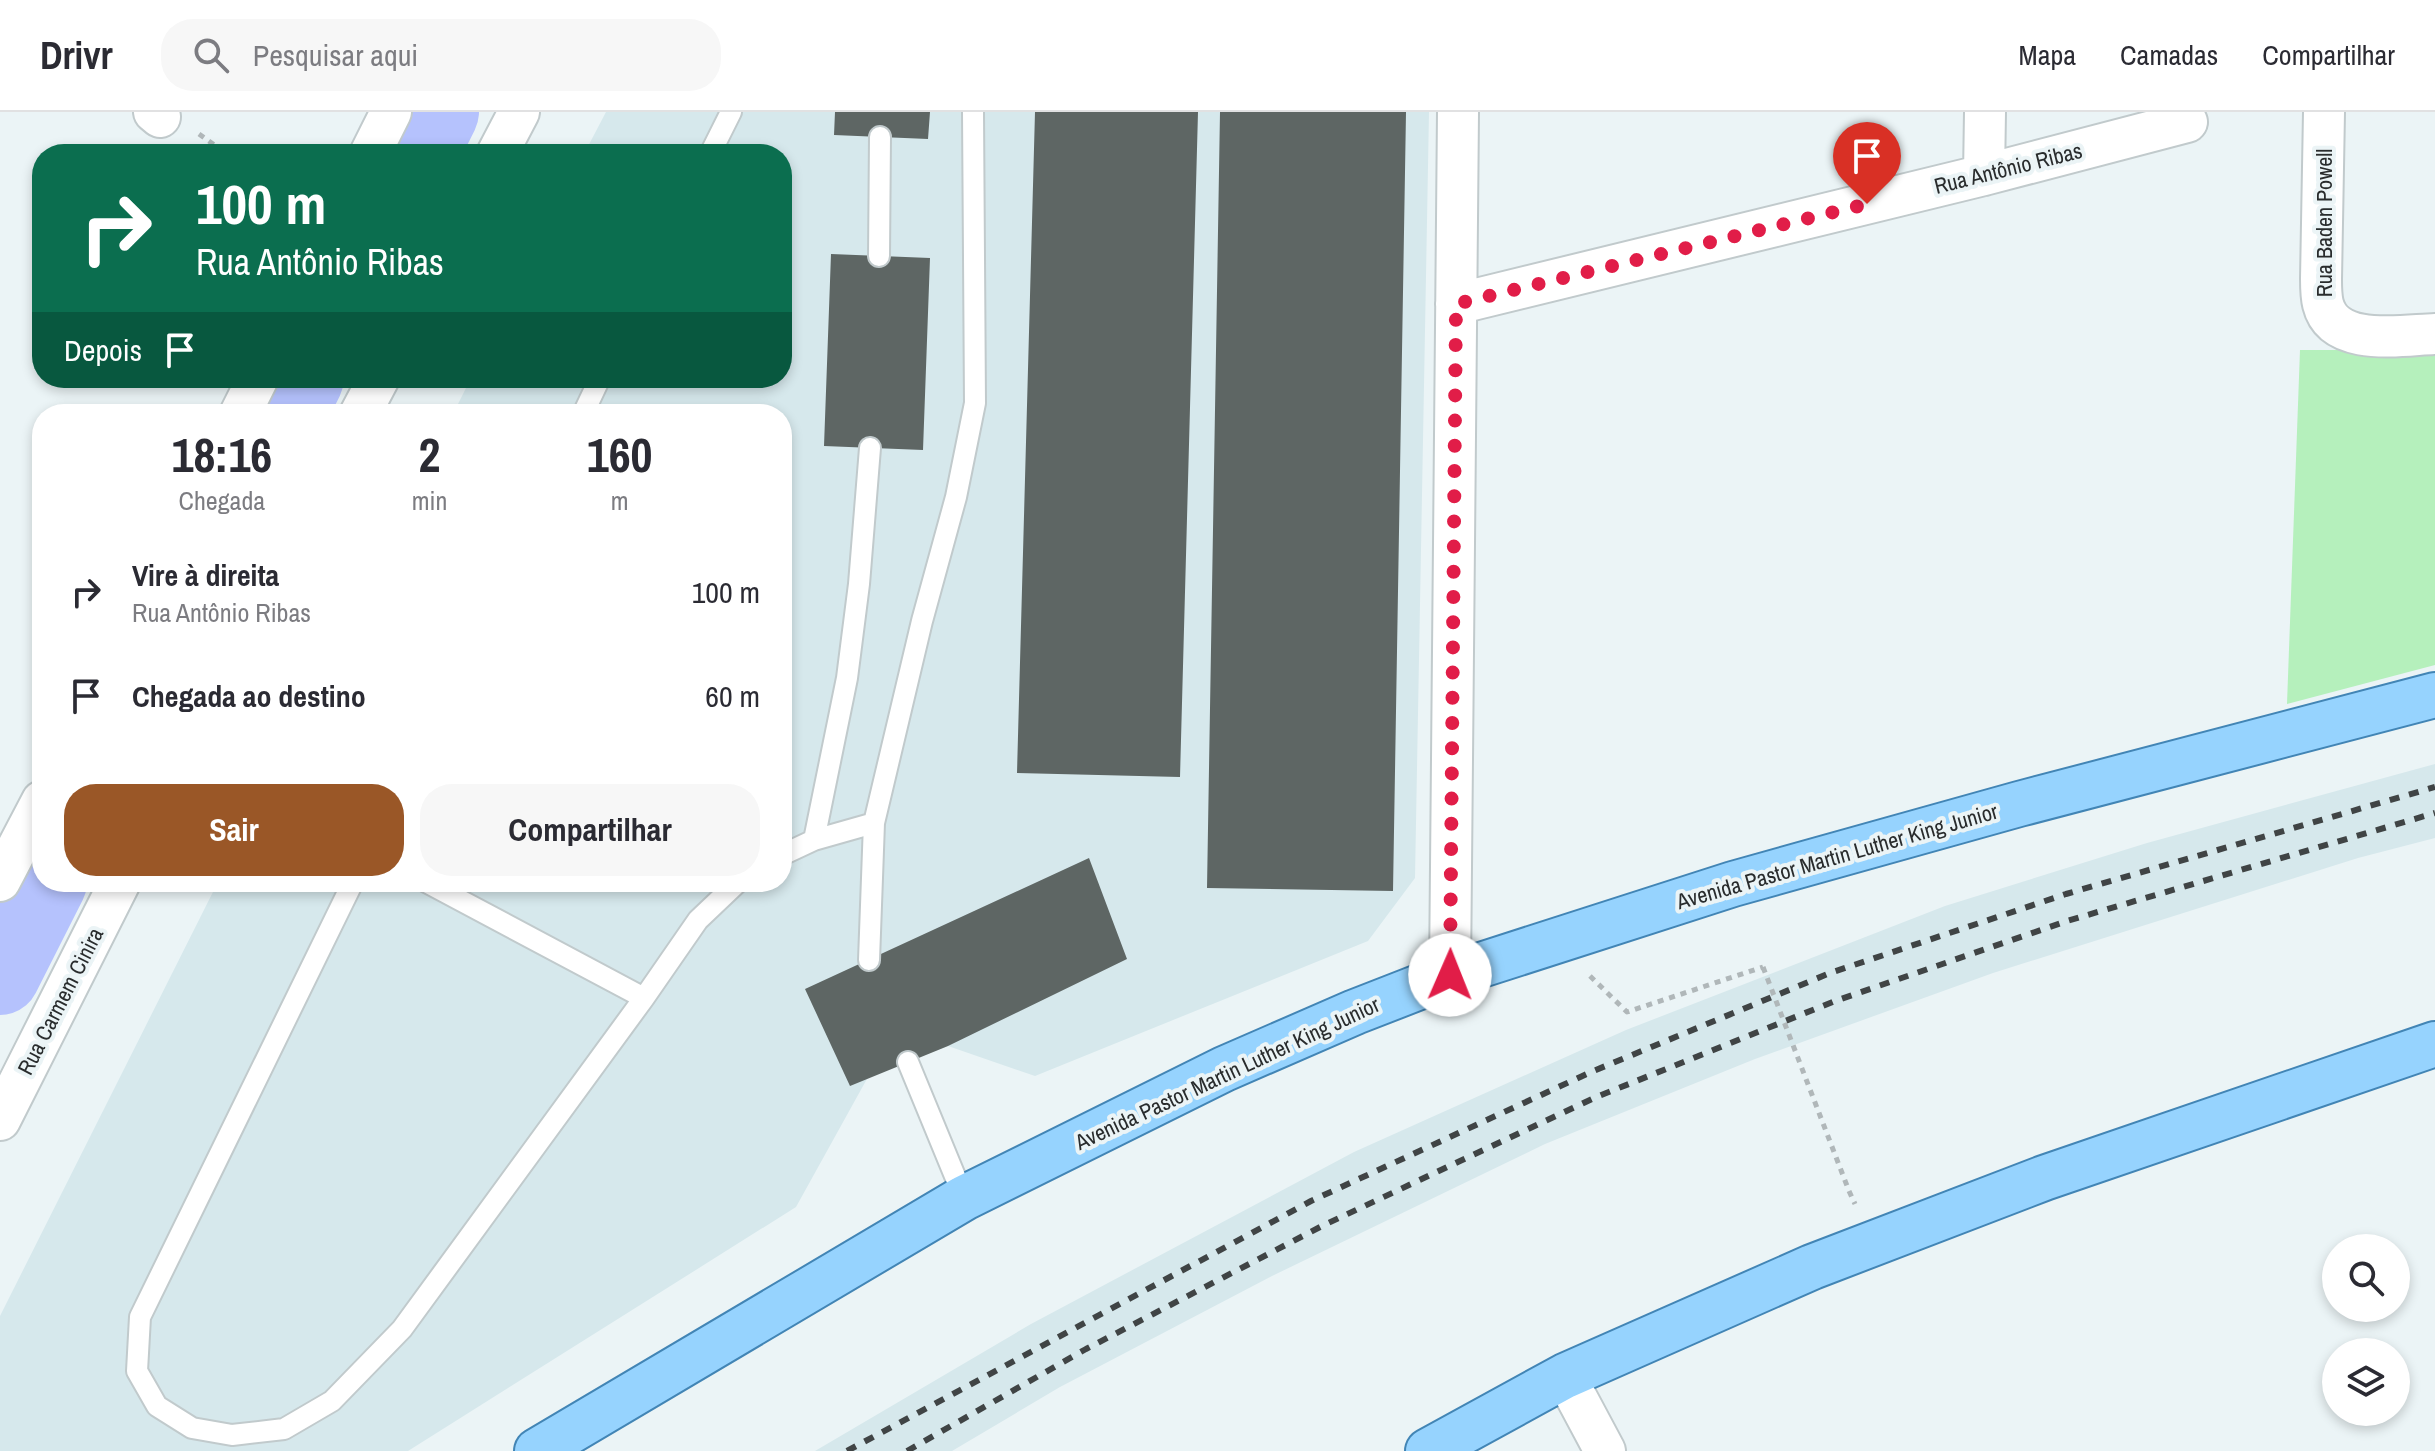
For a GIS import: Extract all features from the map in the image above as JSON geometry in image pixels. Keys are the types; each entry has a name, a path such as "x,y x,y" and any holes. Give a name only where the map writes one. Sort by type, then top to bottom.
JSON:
{"main road":[{"name":"Avenida Pastor Martin Luther King Junior","path":"537,1451 964,1198 1224,1069 1355,1012 1450,975 1733,884 2019,804 2435,695"},
{"path":"1428,1451 1565,1376 1812,1267 2030,1184 2435,1044"}],"street":[{"path":"375,144 391,112"},
{"path":"502,144 519,112"},
{"path":"1450,975 1458,112"},
{"path":"1984,175 1985,112"},
{"name":"Rua Baden Powell","path":"2324,112 2321,279 2324,307 2333,322 2346,331 2366,336 2435,334"},
{"name":"Rua Antônio Ribas","path":"1456,304 2187,122"},
{"path":"0,881 32,820"},
{"name":"Rua Carmem Cinira","path":"0,1120 115,892"},
{"path":"1565,1376 1605,1451"}],"lane":[{"path":"715,144 731,112"},
{"path":"869,960 874,823 922,621 956,497 975,403 973,112"},
{"path":"879,256 880,137"},
{"path":"814,840 847,678 859,584 870,448"},
{"path":"792,850 814,840 874,823"},
{"path":"348,892 140,1317 137,1371 157,1406 192,1428 232,1435 284,1429 332,1401 402,1329 698,920 727,892"},
{"path":"445,892 644,998"},
{"path":"908,1062 964,1198"}],"path":[{"path":"1553,941 1627,1012 1763,967 1849,1191"}],"shaded area":[{"path":"606,112 1429,112 1415,878 1368,941 1035,1076 948,1046 868,1077 796,1207 408,1451 0,1451 0,1316 213,892 792,892 792,404 458,404 466,388 792,388 792,144 589,144"},
{"path":"2435,764 2435,838 2358,858 1993,973 1755,1059 1545,1144 1272,1276 1060,1387 952,1451 815,1451 1031,1324 1354,1152 1626,1030 1945,906 2147,843"}],"green space":[{"path":"2300,350 2435,350 2435,665 2287,704"}],"building":[{"path":"835,112 930,112 928,139 834,135"},
{"path":"1035,112 1198,112 1180,777 1017,773"},
{"path":"1220,112 1406,112 1393,891 1207,888"},
{"path":"831,254 930,258 923,450 824,446"},
{"path":"1089,858 1127,959 948,1046 850,1086 805,989"}],"waterway":[{"path":"423,144 439,112"},
{"path":"291,404 299,388"},
{"path":"0,975 42,892"}],"railway":[{"path":"847,1451 1311,1201 1591,1072 1830,973 2066,894 2435,787"},
{"path":"907,1451 1086,1349 1322,1226 1594,1098 1835,1001 2067,921 2435,813"}],"route":[{"path":"1450,975 1456,304 1867,204"}]}
